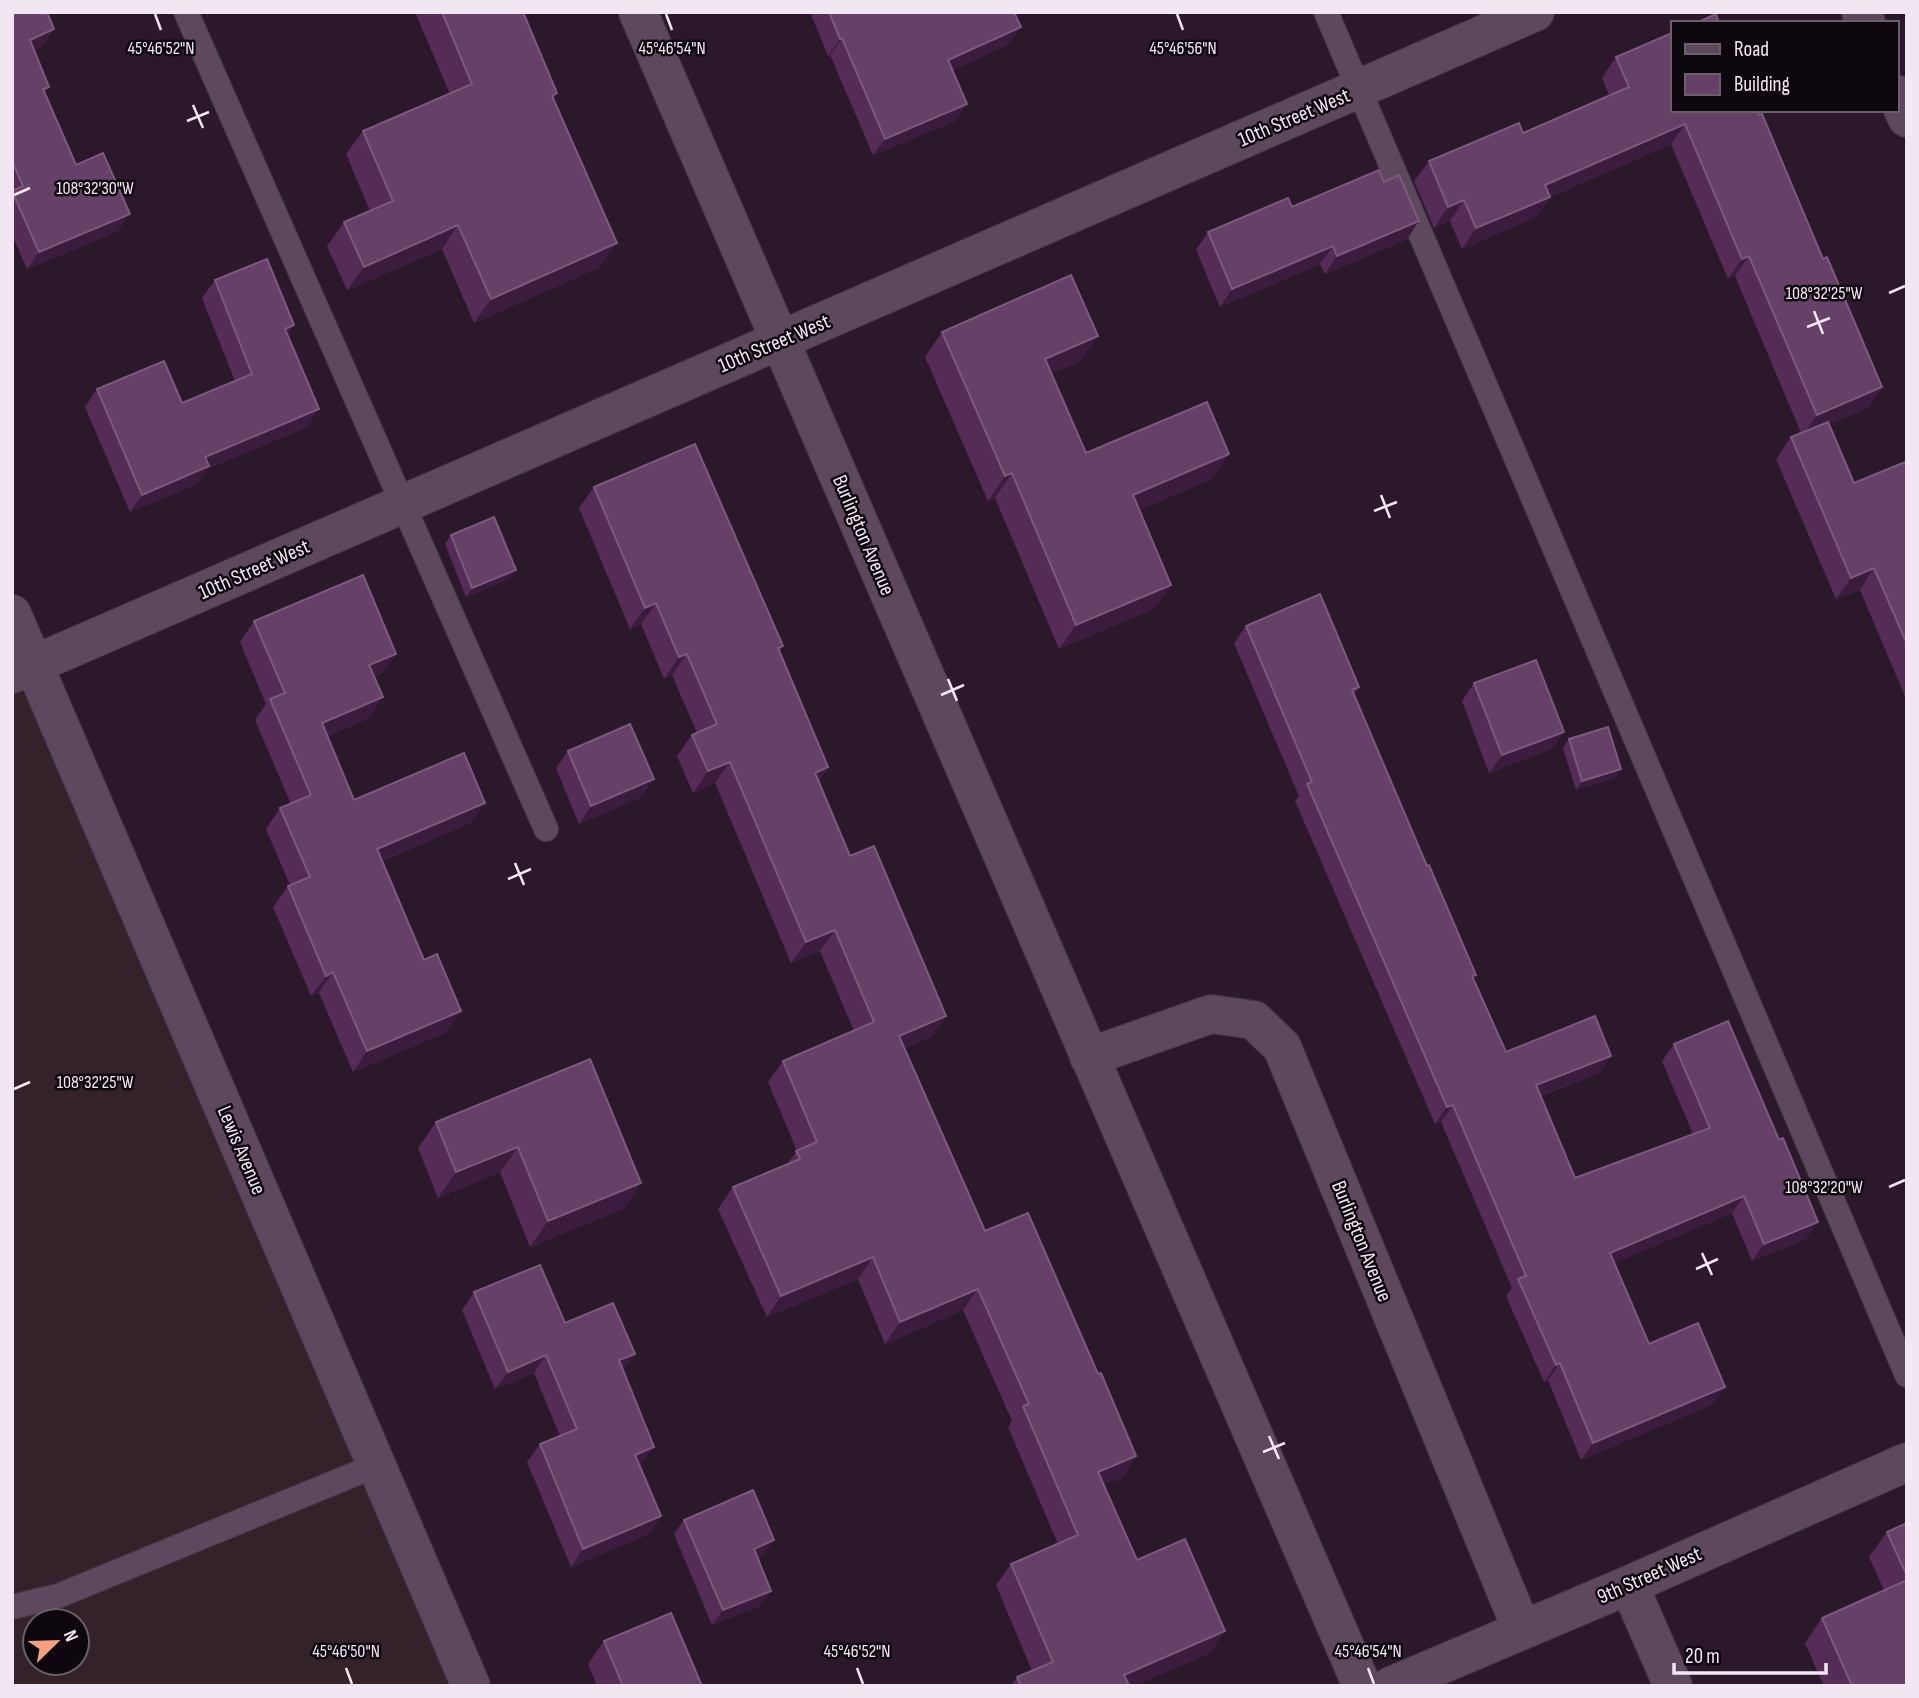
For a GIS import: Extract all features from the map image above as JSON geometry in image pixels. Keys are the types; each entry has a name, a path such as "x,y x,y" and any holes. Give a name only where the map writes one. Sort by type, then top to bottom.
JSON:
{"street":[{"name":"Burlington Avenue","path":"638,12 1362,1686"},
{"name":"10th Street West","path":"23,669 1535,12"},
{"path":"1898,98 1907,118"},
{"name":"Lewis Avenue","path":"12,614 23,669 377,1465 471,1686"},
{"name":"Burlington Avenue","path":"1089,1057 1211,1014 1254,1020 1282,1047 1522,1630"},
{"name":"9th Street West","path":"1391,1686 1629,1585 1907,1462"},
{"path":"1629,1585 1672,1686"}],"lane":[{"path":"186,12 546,829"},
{"path":"1326,12 1907,1375"},
{"path":"12,1607 58,1596 377,1465"}],"shaded area":[{"path":"34,664 472,1686 12,1686 12,674"}],"building":[{"path":"12,12 47,12 54,29 30,40 49,87 43,89 76,165 103,153 130,214 39,252 12,191 23,186 12,161"},
{"path":"442,12 523,12 557,93 552,96 617,243 491,299 458,225 364,267 344,222 393,201 363,131 472,84"},
{"path":"829,12 1014,12 1021,27 948,60 967,104 885,139"},
{"path":"1716,14 1718,21 1700,21"},
{"path":"1671,33 1671,112 1762,114 1823,259 1827,257 1882,387 1817,415 1749,256 1742,259 1685,124 1545,185 1550,197 1476,228 1464,200 1448,207 1429,161 1519,123 1523,133 1629,87 1616,57"},
{"path":"1379,170 1384,182 1399,175 1419,221 1337,256 1333,246 1232,289 1208,232 1288,198 1292,207"},
{"path":"267,259 294,325 285,329 319,409 205,457 209,466 142,495 97,389 164,361 182,403 252,374 215,280"},
{"path":"1071,275 1098,336 1045,359 1086,453 1207,402 1229,454 1133,495 1171,585 1076,625 1012,473 1005,476 942,332"},
{"path":"1828,422 1854,483 1905,462 1907,466 1907,644 1874,568 1851,578 1791,437"},
{"path":"695,444 783,646 778,648 828,767 815,773 850,856 874,846 946,1016 899,1036 985,1231 1028,1213 1136,1456 1098,1472 1137,1560 1185,1539 1225,1631 1124,1675 1129,1685 1021,1686 1017,1677 1053,1662 1011,1564 1078,1535 1023,1406 1029,1404 978,1289 900,1322 873,1257 781,1296 733,1187 800,1159 796,1151 817,1142 783,1061 874,1022 835,930 806,942 730,762 708,771 692,735 717,724 687,654 679,657 656,603 645,608 594,487"},
{"path":"494,517 516,570 472,588 451,535"},
{"path":"363,575 396,654 369,665 383,697 322,723 354,800 464,753 485,803 377,849 424,960 437,954 461,1011 367,1051 333,972 326,976 288,886 310,877 280,808 311,795 270,699 285,693 254,621"},
{"path":"1320,594 1359,687 1352,690 1476,975 1472,976 1506,1052 1595,1016 1611,1056 1536,1085 1575,1178 1710,1128 1674,1044 1728,1021 1779,1140 1783,1138 1818,1222 1764,1244 1744,1196 1610,1253 1649,1344 1698,1323 1725,1387 1593,1443 1560,1363 1556,1365 1518,1279 1526,1276 1453,1105 1447,1107 1307,784 1312,782 1246,626"},
{"path":"1536,660 1564,732 1502,755 1474,683"},
{"path":"630,724 654,779 591,806 568,751"},
{"path":"1608,727 1621,769 1582,781 1569,739"},
{"path":"590,1059 641,1183 548,1221 518,1147 456,1172 436,1122"},
{"path":"540,1265 565,1323 613,1303 635,1354 619,1360 654,1447 635,1455 661,1516 583,1549 540,1444 577,1429 546,1355 508,1372 474,1292"},
{"path":"753,1490 774,1540 754,1549 771,1591 723,1610 684,1520"},
{"path":"1907,1523 1907,1576 1887,1532"},
{"path":"1907,1580 1907,1686 1852,1686 1822,1618"},
{"path":"671,1613 702,1686 623,1686 604,1641"}]}
